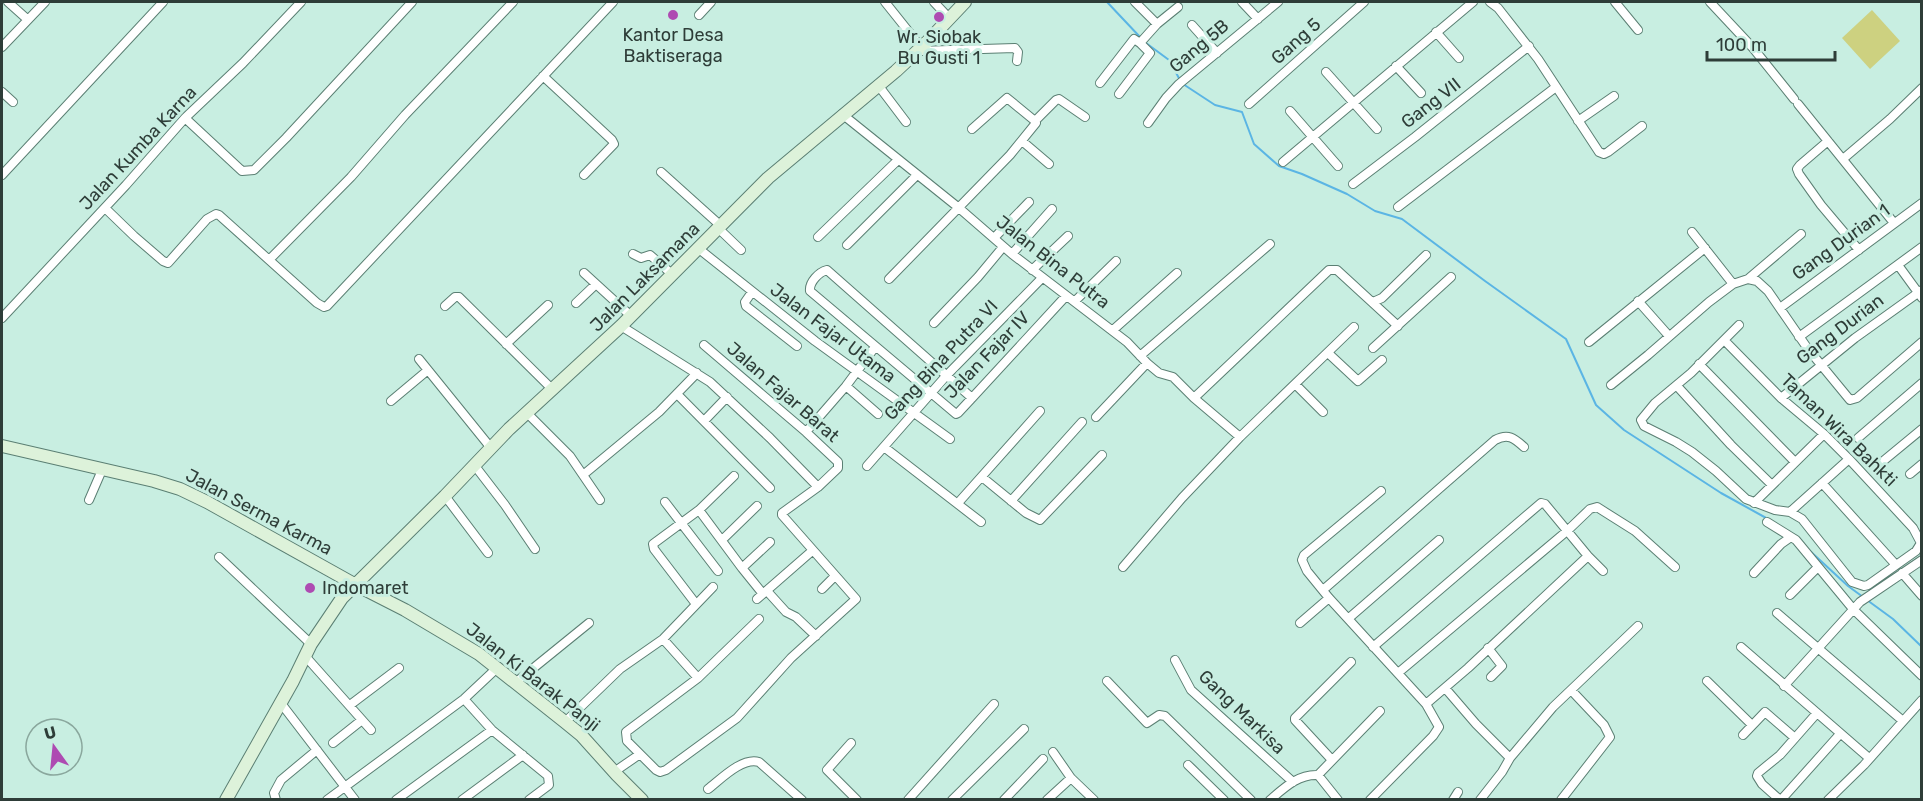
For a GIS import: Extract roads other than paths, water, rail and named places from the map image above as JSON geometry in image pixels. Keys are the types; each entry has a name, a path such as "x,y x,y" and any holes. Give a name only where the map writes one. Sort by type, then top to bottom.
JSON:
{"main road":[{"name":"Jalan Laksamana","path":"226,800 306,657 311,644 338,603 491,448 621,326 768,178 919,49 965,2"},
{"name":"Jalan Serma Karma","path":"2,446 154,481 190,493 356,585"},
{"name":"Jalan Ki Barak Panji","path":"356,585 461,641 497,668 581,735 642,800"}],"street":[{"path":"8,2 27,19"},
{"path":"2,47 45,2"},
{"path":"2,175 163,2"},
{"name":"Jalan Kumba Karna","path":"2,318 105,208 184,118 243,63 301,2"},
{"path":"184,118 242,171 254,170 412,2"},
{"path":"269,260 351,177 405,115 513,2"},
{"path":"105,208 166,262 171,261 207,219 216,214 317,303 324,307 327,306 613,2"},
{"path":"699,15 711,2"},
{"path":"885,2 919,49 1015,48 1018,52 1017,61"},
{"path":"934,2 949,18"},
{"path":"1135,2 1158,24"},
{"path":"1242,2 1258,19"},
{"name":"Gang 5B","path":"1148,123 1181,82 1278,2"},
{"name":"Gang 5","path":"1249,104 1362,2"},
{"path":"1283,162 1473,2"},
{"path":"1490,2 1498,8 1529,46 1601,154 1608,152 1642,126"},
{"path":"1615,2 1638,30"},
{"path":"1710,2 1754,48 1894,223"},
{"path":"1140,43 1178,7"},
{"path":"1192,26 1217,53"},
{"path":"1437,32 1459,58"},
{"path":"1100,83 1134,39 1150,53 1119,94"},
{"name":"Gang VII","path":"1353,184 1529,46"},
{"path":"1396,66 1421,93"},
{"path":"1326,72 1377,129"},
{"path":"543,76 573,102 614,144 584,175"},
{"path":"878,85 906,122"},
{"path":"1398,207 1556,87"},
{"path":"1843,159 1922,88"},
{"path":"2,92 13,102"},
{"path":"1578,121 1614,96"},
{"path":"972,129 1007,98 1035,120"},
{"path":"889,279 1022,141 1036,123 1035,120 1059,99 1085,117"},
{"path":"1290,111 1338,166"},
{"name":"Jalan Bina Putra","path":"842,114 959,208 1002,247 1113,330 1159,373 1173,377 1194,399 1240,437"},
{"path":"1022,141 1049,164"},
{"path":"1828,141 1797,169 1859,250"},
{"path":"818,237 898,160"},
{"path":"661,172 741,250"},
{"path":"847,245 917,175"},
{"path":"994,238 1029,202"},
{"name":"Gang Durian 1","path":"1780,308 1922,202"},
{"path":"1012,254 1052,209"},
{"path":"1692,232 1733,284"},
{"path":"1611,385 1709,302 1733,284 1748,279 1801,234"},
{"path":"1032,270 1068,236"},
{"path":"1096,417 1143,359 1270,244"},
{"path":"934,323 978,277 1002,247"},
{"path":"1799,337 1922,247"},
{"path":"1589,342 1705,248"},
{"name":"Jalan Fajar Utama","path":"699,249 913,414 950,439"},
{"path":"633,254 641,258 650,255 672,275"},
{"path":"1373,302 1382,298 1426,255"},
{"path":"1076,302 1116,261"},
{"path":"1898,265 1920,294"},
{"path":"930,393 810,291 811,283 822,271 827,270 972,398"},
{"path":"1194,399 1329,270 1337,270 1398,326"},
{"path":"584,273 631,316"},
{"path":"1113,330 1176,273"},
{"path":"1373,348 1451,277"},
{"name":"Gang Bina Putra VI","path":"867,466 946,375 1042,278"},
{"path":"1748,279 1761,284 1820,365 1851,401 1922,342"},
{"path":"576,303 596,284"},
{"path":"752,292 745,302 746,306 797,346"},
{"name":"Gang Durian","path":"1781,398 1820,365 1920,294"},
{"name":"Jalan Fajar IV","path":"930,393 956,414 1066,296"},
{"path":"445,306 455,297 459,297 553,390"},
{"path":"1638,301 1669,336"},
{"path":"506,344 548,305"},
{"name":"Taman Wira Bahkti","path":"1724,340 1781,398 1824,434 1849,459 1913,528 1920,539 1920,547 1868,585 1852,582 1806,522 1790,512 1775,510 1746,499 1692,452 1642,423 1642,417 1647,411 1677,386 1739,325"},
{"path":"621,326 697,373 727,397 818,487 782,514 783,519 856,599 791,658 737,717 666,770 660,772 656,770 627,741 626,732 698,678 759,619"},
{"path":"1123,567 1182,498 1240,437 1354,327"},
{"name":"Jalan Fajar Barat","path":"704,345 806,432 839,464 838,468 818,487"},
{"path":"806,432 846,386 875,347"},
{"path":"1328,353 1358,381 1382,360"},
{"path":"419,359 491,448"},
{"path":"1699,364 1795,462"},
{"path":"391,400 428,370"},
{"path":"583,475 659,412 697,373"},
{"path":"1858,438 1922,383"},
{"path":"1296,385 1323,412"},
{"path":"846,386 879,414"},
{"path":"1677,386 1731,445 1772,485"},
{"path":"677,394 770,488"},
{"path":"704,421 727,397"},
{"path":"958,503 1040,411"},
{"path":"527,413 570,456 600,500"},
{"path":"1011,501 1082,422"},
{"path":"1882,462 1922,429"},
{"path":"1754,503 1824,434"},
{"path":"1323,590 1495,440 1507,436 1514,438 1524,447"},
{"path":"884,447 981,522"},
{"path":"982,477 1038,520 1043,519 1102,455"},
{"path":"1790,512 1849,459"},
{"path":"1910,474 1922,464"},
{"path":"475,466 506,505 535,549"},
{"path":"89,500 102,470"},
{"path":"696,604 653,546 655,541 699,510 734,476"},
{"path":"1822,483 1896,565"},
{"path":"1370,800 1437,730 1438,723 1426,704 1329,598 1303,564 1304,555 1381,491"},
{"path":"445,496 488,553"},
{"path":"665,502 718,571"},
{"path":"1373,647 1538,505 1545,504 1603,571"},
{"path":"722,540 757,506"},
{"path":"1398,673 1590,509 1597,507 1644,538 1675,567"},
{"path":"699,510 762,594 796,617 816,636"},
{"path":"1767,522 1791,537 1853,609 1922,676"},
{"path":"1754,573 1781,544 1791,537"},
{"path":"1349,618 1439,540"},
{"path":"742,568 770,542"},
{"path":"762,594 812,550"},
{"path":"219,556 311,644"},
{"path":"1426,704 1588,556"},
{"path":"1784,686 1860,602 1922,560"},
{"path":"1790,595 1818,567"},
{"path":"1902,573 1922,596"},
{"path":"822,589 834,577"},
{"path":"565,722 620,669 663,639 713,587"},
{"path":"1300,623 1329,598"},
{"path":"1777,613 1903,722"},
{"path":"515,683 589,623"},
{"path":"1480,800 1510,758 1553,707 1638,626"},
{"path":"663,639 698,678"},
{"path":"1742,647 1869,758"},
{"path":"1488,648 1502,666 1491,677"},
{"path":"306,657 371,730"},
{"name":"Gang Markisa","path":"1175,660 1191,690 1293,782"},
{"path":"1332,760 1295,718 1351,662"},
{"path":"350,705 399,668"},
{"path":"327,800 464,699 497,668"},
{"path":"1107,681 1147,723 1159,715 1165,716 1251,800"},
{"path":"1707,681 1752,725"},
{"path":"1445,688 1510,758"},
{"path":"1561,800 1610,736 1604,725 1571,690"},
{"path":"464,699 492,729 548,776 549,785 529,800"},
{"path":"1828,800 1922,700"},
{"path":"280,702 355,800"},
{"path":"908,800 994,704"},
{"path":"1270,800 1293,782 1307,775 1318,775 1380,711"},
{"path":"1743,735 1765,712 1795,738"},
{"path":"1817,713 1757,776 1762,784 1780,800 1840,734"},
{"path":"333,743 362,720"},
{"path":"396,800 407,796 492,729"},
{"path":"952,800 1023,729"},
{"path":"851,743 827,770 857,800"},
{"path":"276,800 274,793 281,780 317,750"},
{"path":"1053,752 1088,798"},
{"path":"614,772 640,754"},
{"path":"462,800 523,755"},
{"path":"1004,800 1043,759"},
{"path":"708,789 742,764 754,760 802,800"},
{"path":"1188,765 1224,800"},
{"path":"1318,775 1338,800"},
{"path":"1047,800 1071,778"}],"waterway":[{"path":"1107,2 1140,37"},
{"path":"1146,43 1169,60 1180,80"},
{"path":"1183,84 1215,105 1242,112 1254,144 1279,166 1347,194 1375,211 1402,219 1566,339 1596,405 1624,430 1721,493 1768,519"},
{"path":"1810,551 1863,597"},
{"path":"1867,600 1893,619 1922,647"}],"place":[{"name":"Kantor Desa Baktiseraga","path":"673,15"},
{"name":"Wr. Siobak Bu Gusti 1","path":"939,17"},
{"name":"Indomaret","path":"310,588"}]}
